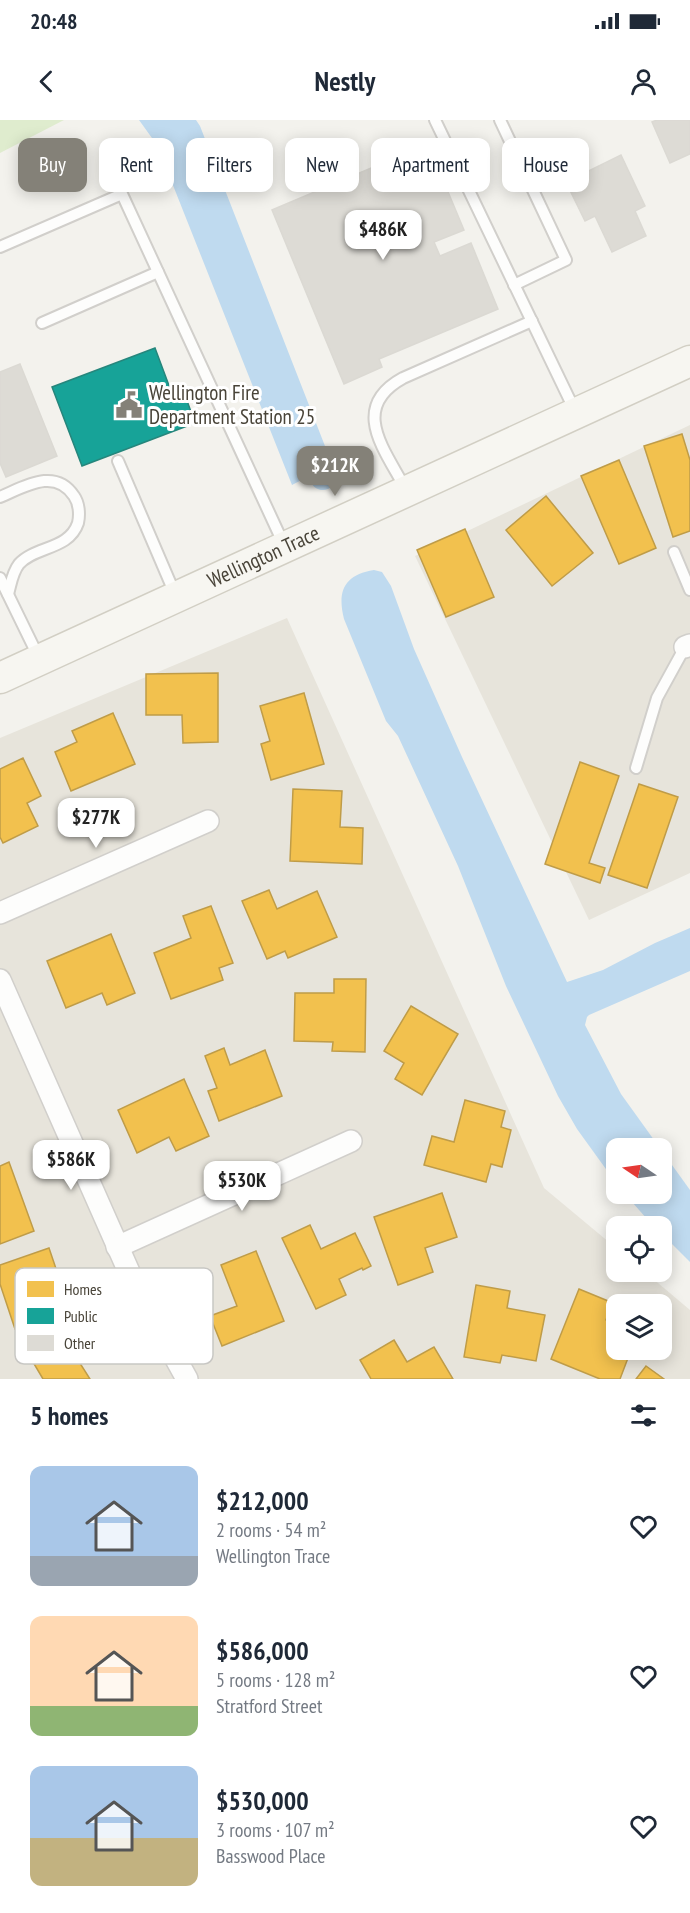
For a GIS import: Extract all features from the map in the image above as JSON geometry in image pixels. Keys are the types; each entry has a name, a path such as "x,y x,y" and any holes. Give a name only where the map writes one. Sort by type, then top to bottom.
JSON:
{"street":[{"name":"Wellington Trace","path":"0,678 690,361"},
{"path":"0,913 208,821"},
{"path":"0,980 127,1268"},
{"path":"117,1247 351,1141"},
{"path":"179,1364 187,1379"}],"lane":[{"path":"435,120 576,413"},
{"path":"500,120 566,260 514,285"},
{"path":"0,247 122,194 285,547"},
{"path":"42,323 158,272"},
{"path":"406,491 376,435 374,421 376,408 382,395 391,385 404,378 532,321"},
{"path":"118,461 176,597"},
{"path":"0,497 38,481 49,480 69,489 76,499 79,510 74,532 66,540 21,562 15,571 8,594"},
{"path":"674,552 690,591"},
{"path":"0,579 40,661"},
{"path":"636,768 657,698 687,646"}],"shaded area":[{"path":"690,425 690,873 589,920 415,556"},
{"path":"287,618 544,1188 606,1240 606,1282 657,1282 671,1294 606,1294 606,1360 672,1360 672,1295 690,1310 690,1379 0,1379 0,738"}],"green space":[{"path":"0,120 64,120 29,138 18,138 18,144 0,153"}],"water":[{"path":"139,120 196,120 200,126 205,138 186,138 186,192 226,192 332,464 292,485 174,188 174,138 152,138"},
{"path":"374,570 382,572 391,586 414,649 462,757 567,982 603,970 690,928 690,971 587,1017 585,1025 621,1094 653,1138 606,1138 606,1169 577,1129 558,1096 506,986 458,866 398,736 386,721 344,619 342,600 345,586 349,580 364,572"},
{"path":"672,1165 690,1190 690,1262 672,1244 672,1216 644,1216 634,1204 672,1204"}],"building: Homes":[{"path":"682,434 690,460 690,531 673,537 644,446"},
{"path":"619,460 656,548 619,564 581,476"},
{"path":"546,496 593,553 552,586 506,530"},
{"path":"465,529 494,597 446,617 417,550"},
{"path":"218,673 218,742 183,743 182,715 146,715 146,674"},
{"path":"304,693 324,764 271,780 261,744 270,741 260,706"},
{"path":"113,713 135,764 71,791 55,752 77,742 72,731"},
{"path":"23,758 41,796 27,803 38,826 3,843 0,837 0,769"},
{"path":"580,762 619,776 589,863 605,868 600,883 545,864"},
{"path":"639,784 678,797 647,888 608,875"},
{"path":"293,789 342,791 340,827 363,828 362,864 290,861"},
{"path":"269,890 277,909 317,891 337,937 288,958 285,951 267,959 242,901"},
{"path":"211,906 233,963 219,968 223,980 171,999 154,953 191,938 183,916"},
{"path":"111,934 135,993 107,1005 102,993 66,1008 47,961"},
{"path":"334,979 366,979 365,1052 332,1051 333,1042 294,1041 295,993 334,993"},
{"path":"411,1006 458,1034 422,1095 395,1079 404,1063 384,1051"},
{"path":"224,1048 230,1065 265,1050 282,1096 219,1121 208,1091 217,1088 205,1056"},
{"path":"184,1079 209,1136 176,1151 169,1137 137,1153 118,1110"},
{"path":"465,1100 505,1111 501,1127 511,1130 502,1167 491,1164 486,1182 424,1165 432,1136 454,1142"},
{"path":"9,1162 34,1231 0,1244 0,1166"},
{"path":"442,1193 457,1237 425,1248 433,1272 398,1285 374,1217"},
{"path":"310,1225 321,1249 355,1233 371,1266 339,1279 346,1295 316,1309 282,1238"},
{"path":"49,1248 56,1268 15,1268 15,1329 0,1284 0,1265"},
{"path":"256,1251 284,1321 222,1346 213,1324 213,1315 237,1306 221,1265"},
{"path":"476,1285 510,1291 507,1308 545,1315 536,1361 502,1355 500,1363 464,1357"},
{"path":"579,1289 606,1300 606,1360 627,1360 620,1379 600,1379 551,1359"},
{"path":"394,1340 407,1362 434,1347 453,1379 371,1379 360,1360"},
{"path":"34,1364 80,1364 90,1379 43,1379"},
{"path":"646,1366 664,1379 636,1379"}],"building: Public":[{"path":"155,348 174,399 185,395 195,423 82,466 52,387"}],"building: Other":[{"path":"690,120 690,154 670,163 652,122"},
{"path":"621,155 645,206 635,211 646,236 612,252 595,216 585,221 571,192 589,192 589,171"},
{"path":"371,168 371,192 448,192 464,230 434,242 440,256 471,243 498,309 379,359 382,367 344,384 272,210 315,192 359,192 359,173"},
{"path":"20,364 57,456 6,477 0,463 0,372"}],"waterway":[{"path":"306,440 323,477"}],"place":[{"name":"Wellington Fire Department Station 25","path":"129,405"}]}
